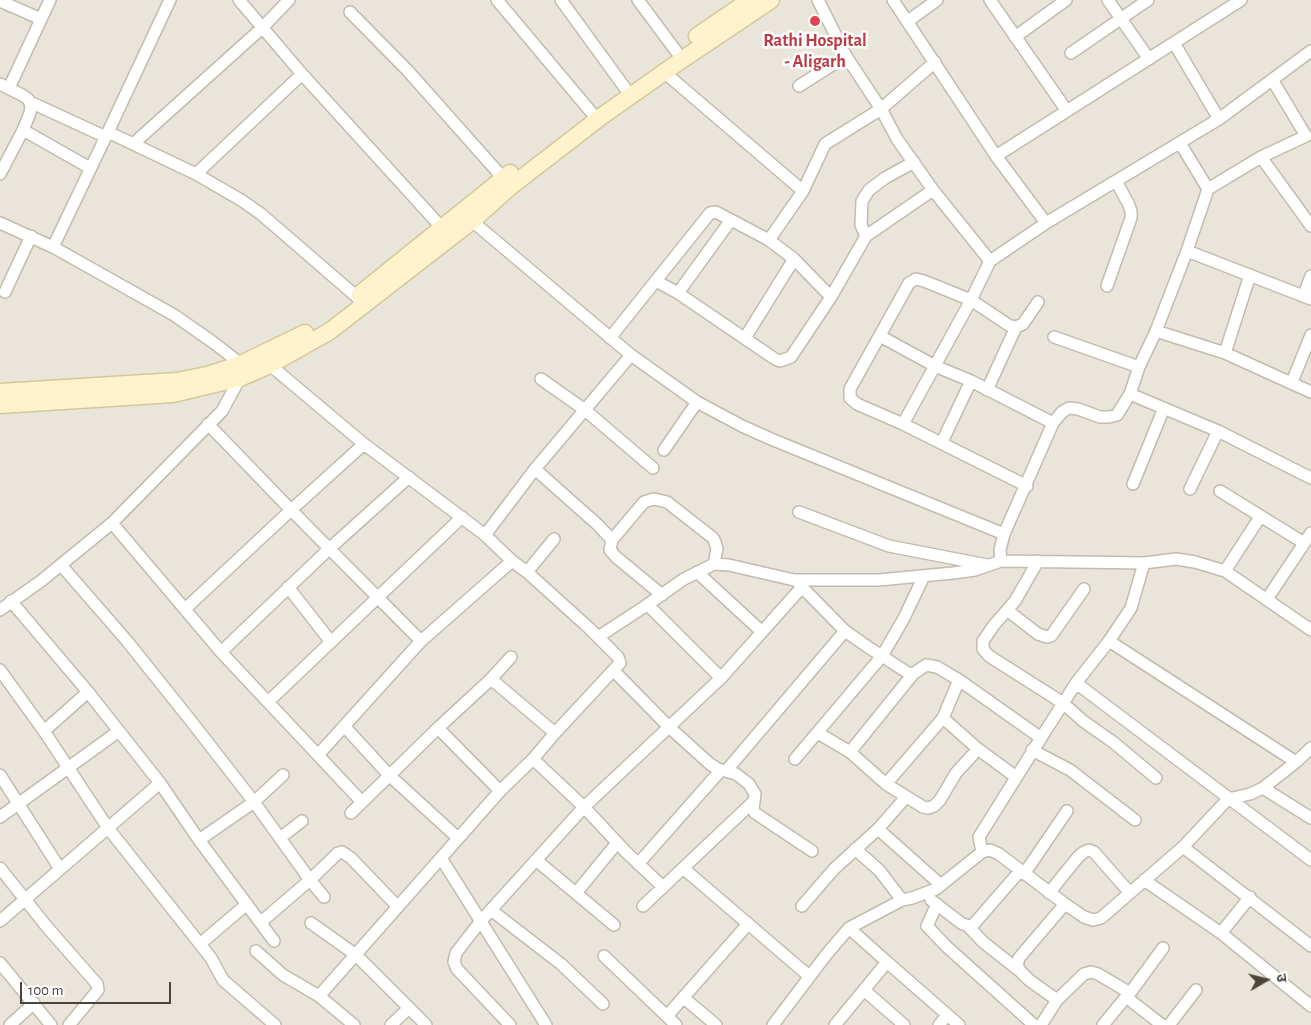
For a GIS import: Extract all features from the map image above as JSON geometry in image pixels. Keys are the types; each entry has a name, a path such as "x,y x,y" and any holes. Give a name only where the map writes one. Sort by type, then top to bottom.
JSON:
{"street":[{"path":"50,0 5,86 30,102 133,144 196,174 262,214 357,297"},
{"path":"52,247 170,0"},
{"path":"239,0 302,74 442,228"},
{"path":"133,144 262,28 289,0"},
{"path":"497,0 591,112"},
{"path":"561,0 624,88"},
{"path":"638,0 676,51"},
{"path":"0,392 177,381 270,365 299,344 503,178 624,88 750,0"},
{"path":"0,405 173,394 240,371 330,331 472,222 510,187 602,116 771,0"},
{"path":"818,0 846,56 881,109 898,140 933,190 990,261"},
{"path":"894,0 996,156 1046,223"},
{"path":"908,21 937,0"},
{"path":"990,0 1067,111"},
{"path":"1016,37 1066,0"},
{"path":"1108,0 1149,59"},
{"path":"1071,53 1148,0"},
{"path":"1217,0 1224,11"},
{"path":"996,156 1241,0"},
{"path":"0,1 40,19"},
{"path":"350,12 408,71 503,178"},
{"path":"1174,43 1219,119"},
{"path":"903,424 971,300 990,261 1046,223 1219,119 1311,51"},
{"path":"798,86 846,56"},
{"path":"769,240 803,191 825,144 881,109 935,62"},
{"path":"664,72 803,191"},
{"path":"196,174 302,74"},
{"path":"1001,561 1000,550 1004,534 1053,423 1062,412 1069,408 1078,409 1100,417 1109,418 1117,415 1130,394 1139,367 1156,331 1187,251 1208,189 1261,157 1308,140 1273,80"},
{"path":"0,174 23,130 30,113 30,102"},
{"path":"23,130 90,168"},
{"path":"1180,143 1208,189"},
{"path":"1261,157 1311,226"},
{"path":"866,236 861,224 860,214 862,201 865,196 869,190 885,178 914,162"},
{"path":"1107,286 1131,218 1128,202 1116,181"},
{"path":"656,281 678,293 775,359 785,360 795,351 831,297 866,236 933,190"},
{"path":"610,338 710,213 716,212 769,240 794,259 831,297"},
{"path":"678,293 731,220"},
{"path":"472,222 631,355 697,402 771,439 1004,534"},
{"path":"0,223 52,247 174,315 214,343 240,371"},
{"path":"5,292 31,236"},
{"path":"1187,251 1308,297 1311,276"},
{"path":"745,338 794,259"},
{"path":"1225,353 1250,275"},
{"path":"1026,486 942,442 857,404 850,398 850,389 909,283 916,280 924,280 971,300 1010,326 1016,327 1023,324 1038,302"},
{"path":"987,390 1016,327"},
{"path":"1156,331 1225,353 1311,392"},
{"path":"1292,382 1311,335"},
{"path":"880,336 935,366 971,381 1053,423"},
{"path":"1054,337 1139,367"},
{"path":"485,535 535,469 631,355"},
{"path":"270,365 364,444 485,535 598,637 620,660 620,664 614,671 554,733 533,759 500,791 319,996"},
{"path":"0,610 41,581 112,523 222,411 240,371"},
{"path":"541,379 585,410 653,468"},
{"path":"942,442 971,381"},
{"path":"1130,394 1218,431 1311,478"},
{"path":"664,450 697,402"},
{"path":"1133,484 1164,408"},
{"path":"208,424 290,510 421,641"},
{"path":"1190,489 1218,431"},
{"path":"185,609 290,510 364,444"},
{"path":"535,469 598,525 612,540"},
{"path":"221,652 330,548 409,477"},
{"path":"1220,491 1304,543"},
{"path":"662,594 612,552 610,545 612,540 644,502 654,499 663,500 712,538 716,542 714,564"},
{"path":"799,512 889,546 989,565"},
{"path":"268,702 462,516"},
{"path":"1225,571 1260,517"},
{"path":"112,523 221,652 362,802"},
{"path":"1267,598 1311,533"},
{"path":"527,572 554,538"},
{"path":"598,637 662,594 697,572 714,564 729,565 798,584 924,576 975,570 1001,561 1038,560 1144,563 1176,559 1195,562 1225,571 1267,598 1307,628 1311,616"},
{"path":"1038,560 1015,602 988,633 983,642 983,649 989,656 1063,703 1156,778"},
{"path":"318,755 421,641 512,561"},
{"path":"982,852 979,837 1032,750 1076,683 1109,641 1131,608 1144,563"},
{"path":"61,565 127,641 254,802 324,897"},
{"path":"697,572 762,632"},
{"path":"795,759 882,656 904,618 924,576"},
{"path":"798,584 845,631 913,674"},
{"path":"510,1025 455,966 454,958 456,953 480,922 584,807 721,678 762,632 798,584"},
{"path":"288,588 330,642"},
{"path":"1007,610 1038,634 1048,637 1051,636 1084,589"},
{"path":"11,601 88,692 160,783 199,840 274,941"},
{"path":"648,605 721,678"},
{"path":"638,864 845,631"},
{"path":"1109,641 1296,762"},
{"path":"351,813 438,728 491,680 511,657"},
{"path":"850,752 913,674 930,665 937,666 960,680 1041,738"},
{"path":"0,670 44,731 108,828 211,958 225,982 275,1025"},
{"path":"614,671 670,728 714,767 736,774 749,784 755,794 752,809 755,813 812,851"},
{"path":"491,680 554,733"},
{"path":"886,784 944,718 960,680"},
{"path":"1076,683 1311,860"},
{"path":"44,731 88,692"},
{"path":"944,718 978,749 1016,777"},
{"path":"344,726 389,776 458,838"},
{"path":"438,728 500,791"},
{"path":"0,817 119,731"},
{"path":"818,733 850,752 886,784 922,807 928,808 934,806 940,800 956,773 978,749"},
{"path":"773,1025 849,928 902,900 924,894 941,885 982,852 990,850 999,854 1022,873 1084,917 1093,920 1101,918 1183,847 1228,799 1250,794 1263,788 1311,748"},
{"path":"1032,750 1070,770 1135,820"},
{"path":"533,759 584,807 617,843 662,887"},
{"path":"0,775 60,869"},
{"path":"199,840 254,802 283,775"},
{"path":"0,921 160,783"},
{"path":"1263,788 1311,818"},
{"path":"802,906 834,869 878,829 906,797"},
{"path":"643,906 754,801"},
{"path":"968,926 973,925 1022,873 1067,811"},
{"path":"280,838 302,821"},
{"path":"878,829 941,885"},
{"path":"576,893 617,843"},
{"path":"1183,847 1311,946"},
{"path":"855,849 879,870 902,900"},
{"path":"1049,893 1078,857 1089,850 1094,852 1130,892"},
{"path":"261,922 310,880 335,854 342,852 351,858 398,907"},
{"path":"441,858 546,1025"},
{"path":"536,860 614,925"},
{"path":"0,868 26,898 47,927 99,987 73,1024"},
{"path":"683,868 810,976"},
{"path":"1144,880 1221,933 1311,1006"},
{"path":"924,894 968,926 1029,980 1057,1000"},
{"path":"1221,933 1250,898"},
{"path":"200,944 247,904"},
{"path":"937,904 926,926 1034,1025"},
{"path":"1021,972 1017,966 1019,958 1065,904"},
{"path":"492,910 561,964 603,1004"},
{"path":"311,923 356,955 426,1025"},
{"path":"668,1016 748,924"},
{"path":"849,928 959,1025"},
{"path":"1104,1025 1162,948"},
{"path":"256,951 283,975 319,996 354,1025"},
{"path":"604,956 676,1025"},
{"path":"834,1025 888,962"},
{"path":"1,968 34,1003 51,1025"},
{"path":"1041,1025 1057,1000 1084,974 1091,972 1098,974 1128,995 1162,1025"},
{"path":"864,990 904,1025"},
{"path":"1169,1025 1196,990"},
{"path":"684,998 716,1025"},
{"path":"10,1025 34,1003"},
{"path":"391,1025 408,1008"},
{"path":"939,1025 947,1015"}],"shaded area":[{"path":"0,0 1311,0 1311,1025 0,1025"}],"place":[{"name":"Rathi Hospital - Aligarh","path":"815,21"}]}
